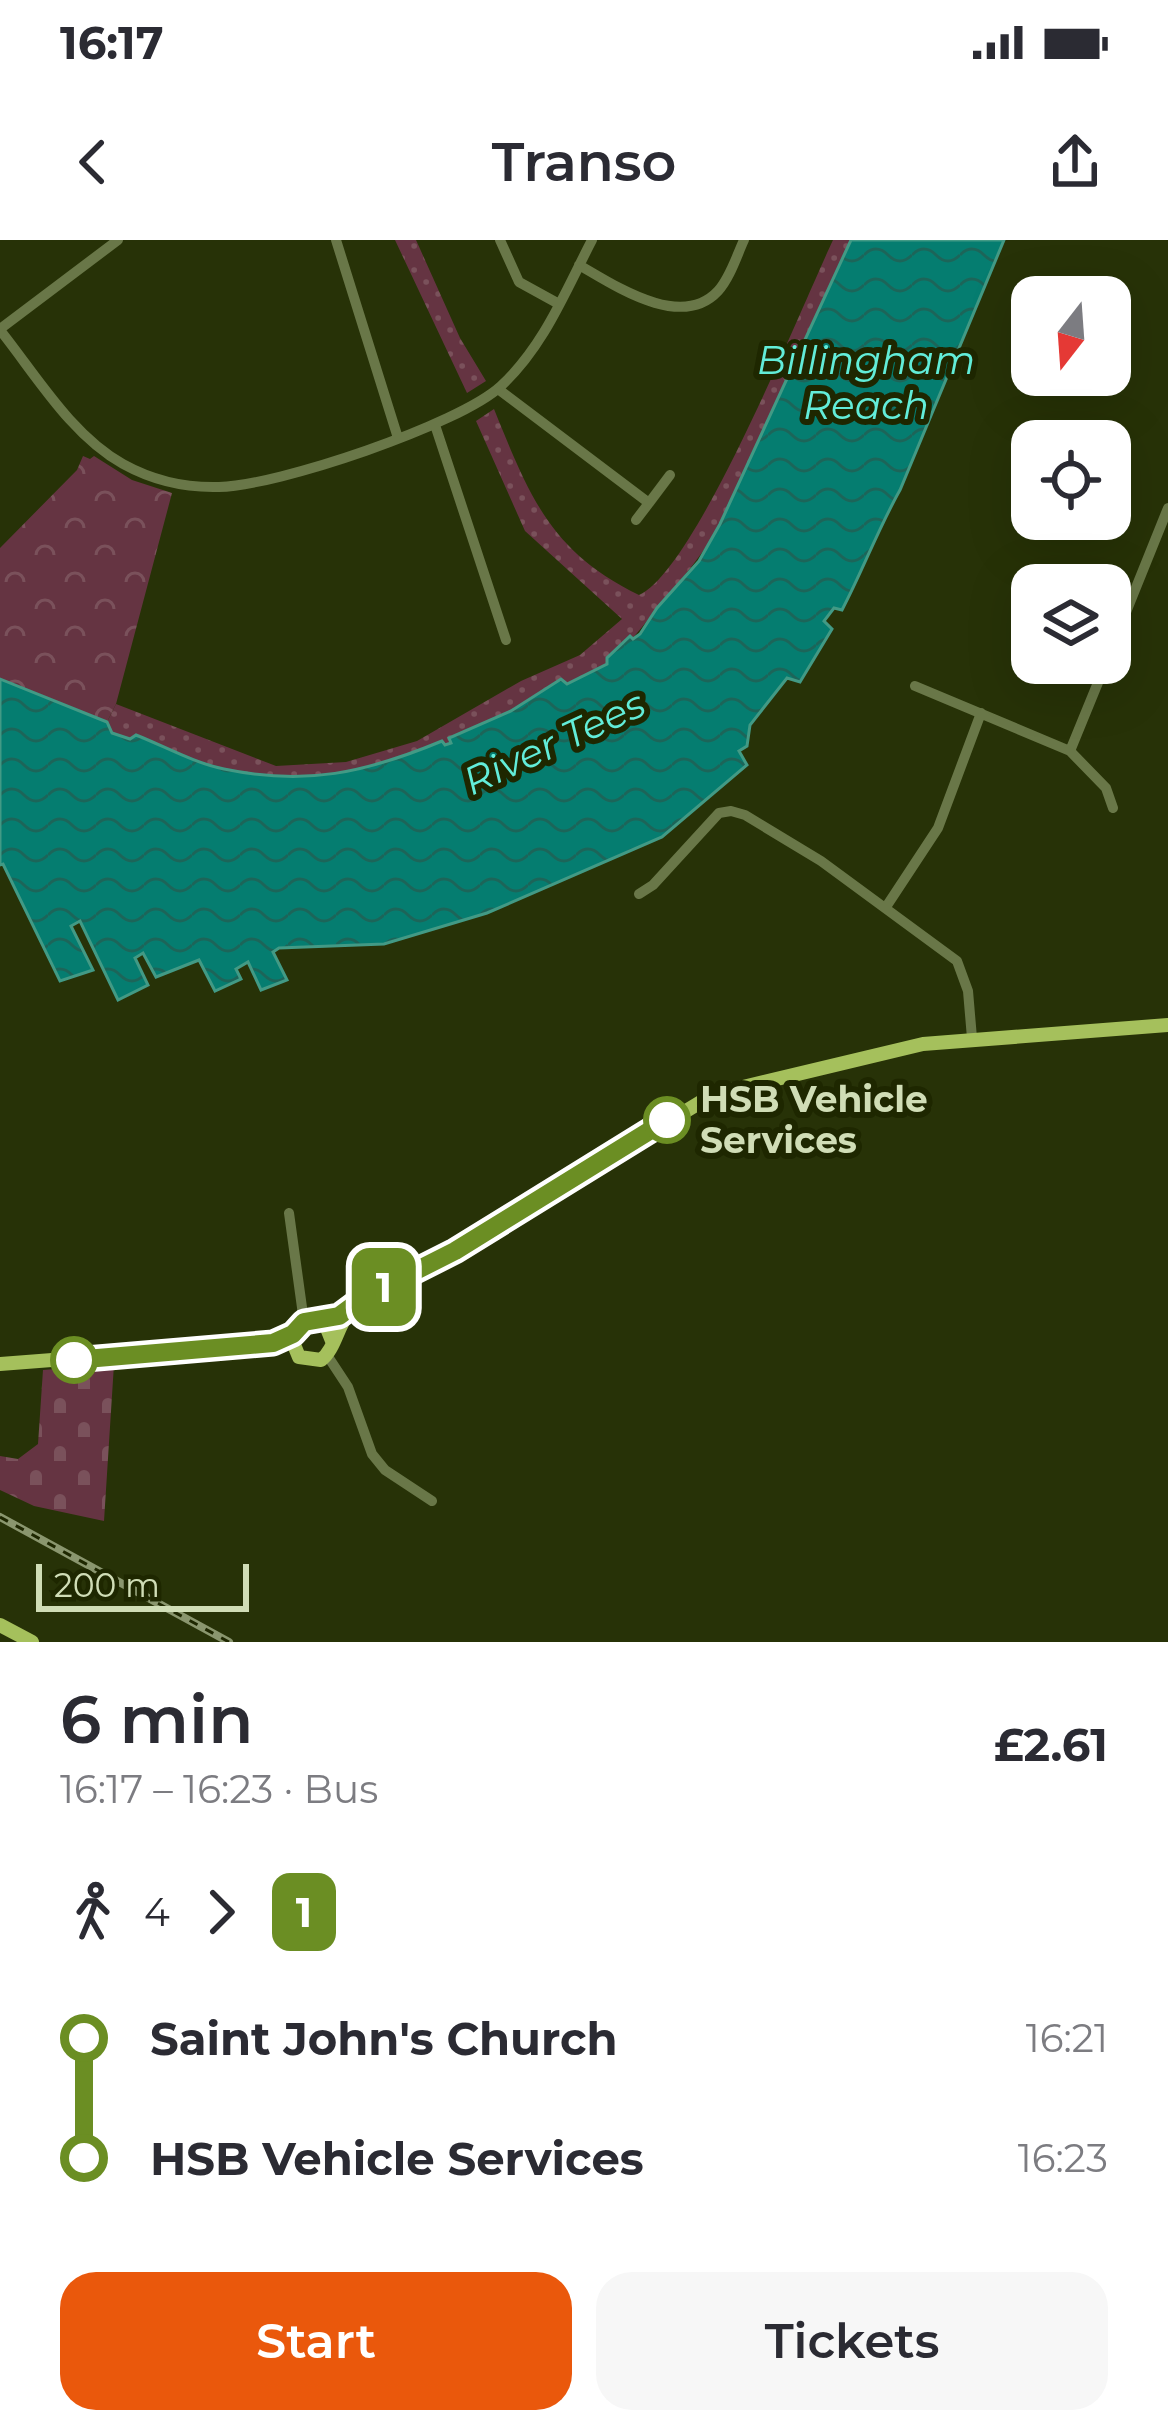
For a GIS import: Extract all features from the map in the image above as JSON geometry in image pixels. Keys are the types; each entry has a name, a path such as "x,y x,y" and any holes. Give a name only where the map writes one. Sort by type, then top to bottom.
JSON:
{"main road":[{"path":"0,1364 273,1343 305,1326 339,1316 366,1296 455,1251 713,1094 923,1044 1168,1024"},
{"path":"262,1344 313,1361 330,1348 353,1307"},
{"path":"305,1326 331,1333 330,1348"},
{"path":"299,1357 292,1346 305,1326"},
{"path":"0,1625 32,1642"}],"street":[{"path":"118,240 0,329 79,429 118,461 169,482 223,488 274,478 435,425 498,388 528,358 592,240"},
{"path":"335,240 398,438"},
{"path":"500,240 519,281 560,304"},
{"path":"579,265 652,303 685,306 702,302 719,290 745,240"},
{"path":"498,388 649,503"},
{"path":"435,425 506,640"},
{"path":"636,520 670,475"},
{"path":"1131,600 1168,508"},
{"path":"1151,550 1166,555"},
{"path":"1070,751 1097,684"},
{"path":"915,686 1070,751 1106,788 1113,808"},
{"path":"886,907 938,828 981,713"},
{"path":"640,894 719,813 745,814 820,861 957,961 968,991 972,1038"},
{"path":"289,1213 305,1326"},
{"path":"330,1348 372,1454 385,1470 431,1501"}],"green space":[{"path":"395,240 416,240 460,338 486,381 467,393"},
{"path":"833,240 851,240 720,524 640,630 596,671 567,684 560,680 511,711 450,737 451,743 444,746 441,741 335,773 282,776 224,769 137,735 130,739 112,733 107,722 116,704 276,766 346,762 417,741 521,681 580,655 622,619 525,531 476,421 494,409 532,494 563,540 584,560 639,595 662,575 689,539 717,490"},
{"path":"83,456 94,456 132,480 172,493 116,704 107,722 0,679 0,548 77,470"},
{"path":"114,1364 104,1521 34,1506 0,1490 0,1456 18,1459 38,1444 43,1370"}],"water":[{"path":"851,240 1004,240 900,490 850,595 842,610 834,608 824,621 832,629 800,682 787,678 750,725 747,746 739,751 747,765 662,837 487,913 384,944 279,948 273,952 287,980 261,990 248,962 236,969 241,979 215,991 199,960 156,977 143,953 135,958 148,985 118,1000 80,921 71,926 93,970 60,981 0,865 0,679 107,722 112,733 130,739 136,735 190,759 254,774 309,776 361,768 442,741 451,743 449,738 511,711 561,679 567,684 607,664 607,658 630,636 640,634 699,561"}],"railway":[{"path":"0,1517 229,1642"}],"bus line":[{"name":"1","path":"74,1360 285,1339 304,1322 339,1316 366,1296 455,1251 667,1120"}],"place":[{"name":"HSB Vehicle Services","path":"667,1120"}],"water label":[{"name":"Billingham Reach","path":"866,382"},
{"name":"River Tees","path":"554,742"}]}
